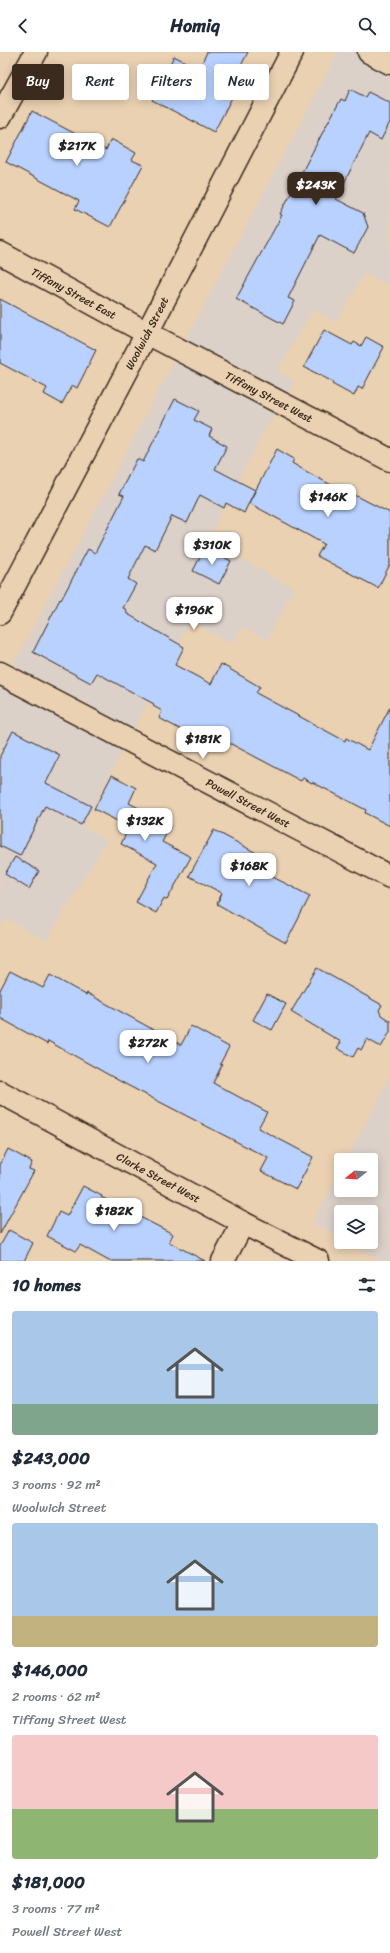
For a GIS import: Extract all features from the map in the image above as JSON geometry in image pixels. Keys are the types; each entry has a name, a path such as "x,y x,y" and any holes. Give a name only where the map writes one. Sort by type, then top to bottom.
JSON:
{"street":[{"path":"0,117 36,52"},
{"name":"Woolwich Street","path":"0,613 292,52"},
{"path":"369,52 390,63"},
{"name":"Tiffany Street East","path":"0,253 147,333"},
{"name":"Tiffany Street West","path":"147,333 390,460"},
{"name":"Powell Street West","path":"0,673 390,877"},
{"name":"Clarke Street West","path":"0,1092 243,1223 318,1261"},
{"path":"223,1261 243,1223"}],"shaded area":[{"path":"338,52 390,52 390,286 365,273 336,322 313,310 277,371 295,381 267,426 207,540 294,588 267,640 242,627 233,644 190,622 83,826 107,840 46,941 6,918 0,929 0,690"},
{"path":"390,1077 390,1261 383,1261 360,1249 378,1249 378,1205 334,1205 334,1235 313,1223 334,1183 334,1197 378,1197 378,1153 350,1153"}],"building":[{"path":"207,52 248,52 242,64 214,64 214,100 231,100 214,132 152,100 206,100 206,64 201,64"},
{"path":"174,56 189,64 170,64"},
{"path":"350,89 365,97 368,92 390,103 390,122 381,140 369,133 336,199 363,213 368,227 354,253 320,235 288,298 295,301 283,324 236,299 282,215 280,214 326,126 341,99 345,101"},
{"path":"32,111 106,150 111,139 136,153 132,160 143,165 110,227 75,209 79,201 6,162"},
{"path":"0,299 96,350 77,388 72,385 62,404 44,394 47,388 0,363"},
{"path":"324,330 352,345 354,342 361,346 366,337 384,347 362,389 358,387 354,396 332,384 333,382 304,367"},
{"path":"175,399 199,411 194,420 212,429 209,436 227,446 215,469 255,490 244,513 226,503 224,508 200,495 187,523 172,516 155,550 145,545 128,579 136,584 123,608 127,610 126,613 184,647 175,665 211,684 221,664 260,687 256,693 345,741 346,738 368,750 390,707 390,826 365,813 366,810 312,782 303,778 301,781 218,737 215,744 206,738 204,742 159,718 162,711 153,706 154,704 97,673 91,683 33,652 88,549 95,553 124,496 119,494 137,459 143,462"},
{"path":"277,449 294,459 292,463 302,469 349,495 351,493 390,513 390,564 378,588 317,556 324,544 249,503"},
{"path":"205,547 231,561 219,584 193,571"},
{"path":"13,731 60,755 46,783 91,806 81,825 45,806 20,856 0,846 0,756"},
{"path":"112,775 136,788 129,803 171,825 162,842 191,857 167,900 164,898 156,913 136,902 157,863 121,844 129,827 94,809"},
{"path":"214,830 271,861 265,873 310,896 286,943 217,904 222,893 189,876"},
{"path":"15,857 39,871 29,889 5,874"},
{"path":"317,968 382,1005 379,1010 381,1015 390,1021 390,1032 381,1047 367,1039 361,1050 358,1048 353,1057 337,1048 341,1042 291,1012"},
{"path":"10,971 43,988 50,975 86,995 87,993 181,1045 191,1026 229,1047 220,1064 222,1065 213,1083 267,1112 258,1128 313,1157 296,1189 261,1171 268,1158 127,1085 48,1041 47,1044 0,1018 0,990"},
{"path":"267,994 286,1004 272,1030 253,1020"},
{"path":"8,1149 32,1162 29,1169 34,1171 0,1234 0,1165"},
{"path":"83,1186 102,1196 101,1197 173,1234 169,1242 205,1261 109,1261 80,1245 76,1251 47,1236 59,1212 67,1216"},
{"path":"9,1230 33,1243 24,1261 0,1261 0,1246"}]}
